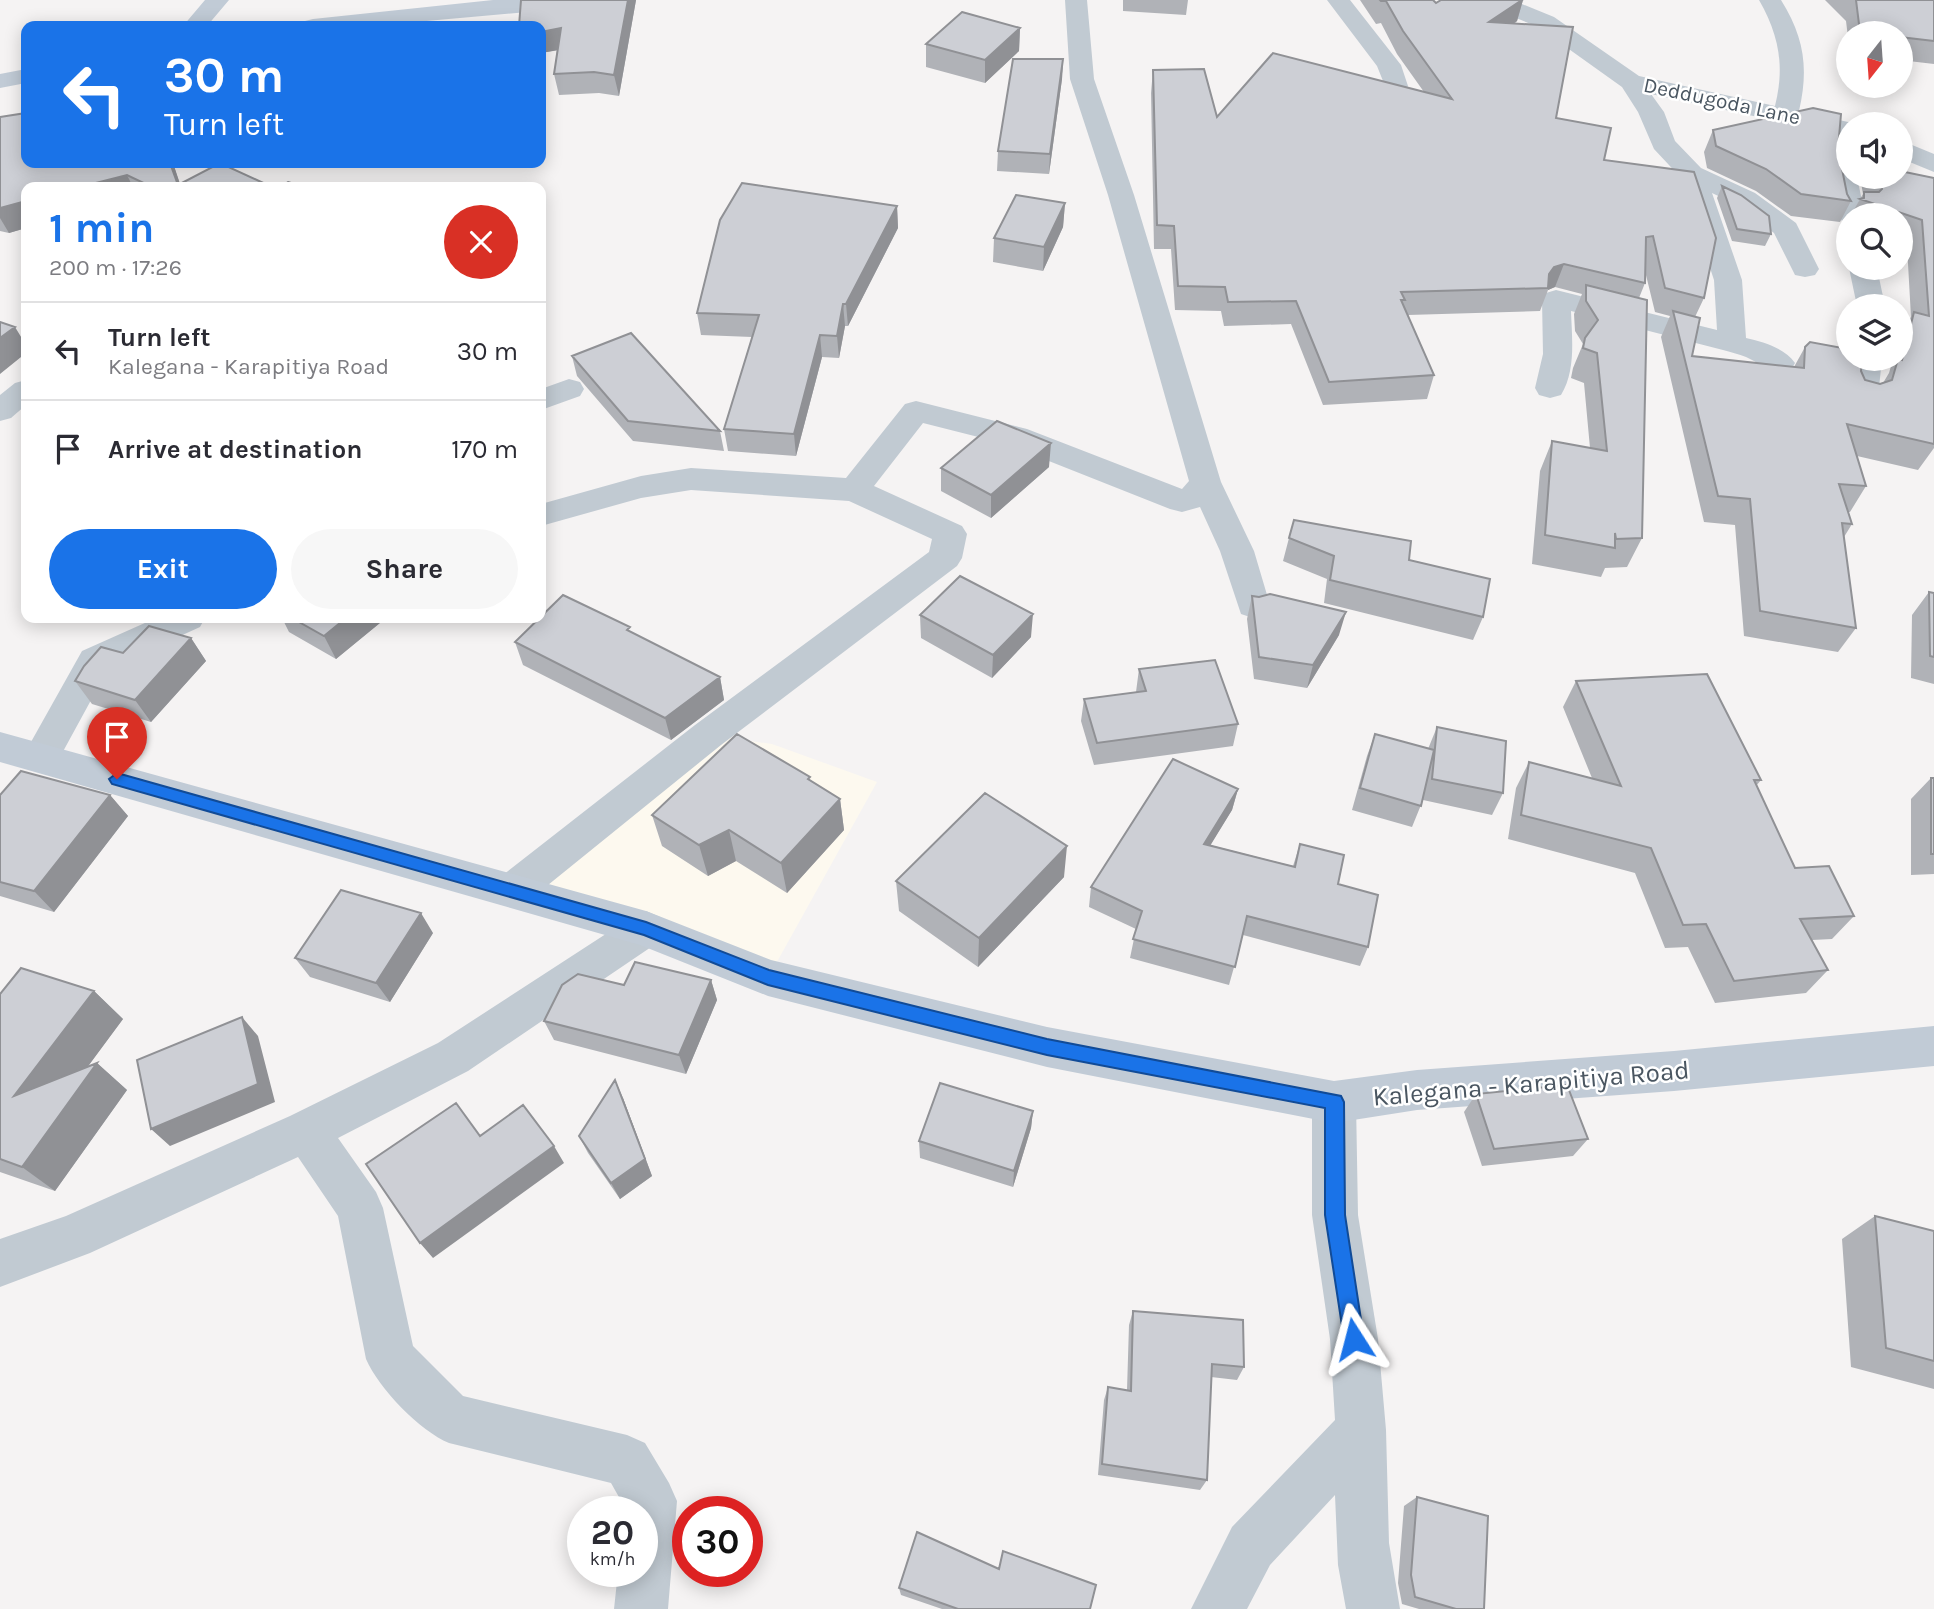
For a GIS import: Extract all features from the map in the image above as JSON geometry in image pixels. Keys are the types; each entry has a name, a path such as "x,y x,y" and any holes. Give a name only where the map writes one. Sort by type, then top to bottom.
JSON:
{"main road":[{"path":"199,21 218,0"},
{"path":"356,21 452,10 584,0"},
{"path":"0,80 21,77"},
{"name":"Kalegana - Karapitiya Road","path":"0,747 646,929 768,978 1047,1047 1334,1102 1417,1090 1674,1071 1934,1046"}],"street":[{"path":"1076,0 1082,79 1121,195 1205,482 1237,551 1253,605"},
{"path":"1338,0 1388,65 1396,86"},
{"name":"Deddugoda Lane","path":"1492,0 1546,22 1631,82 1836,126"},
{"path":"1770,0 1782,19 1793,47 1795,69 1785,115"},
{"path":"1631,82 1650,112 1663,144 1692,174 1746,199 1786,229 1805,269"},
{"path":"1913,154 1934,164"},
{"path":"1692,174 1728,280 1732,343"},
{"path":"1550,387 1558,355 1556,299 1732,343 1756,350 1780,363"},
{"path":"1863,397 1866,371"},
{"path":"546,398 569,389"},
{"path":"0,411 21,394"},
{"path":"854,490 916,411 1016,436 1182,501 1193,498 1205,482"},
{"path":"513,890 708,736 945,558 950,534 854,490 691,479 641,487 546,514"},
{"path":"41,758 95,660 177,623"},
{"path":"0,1263 73,1237 306,1131 453,1057 646,929"},
{"path":"1334,1102 1335,1215 1354,1339 1361,1430 1362,1524 1367,1585 1373,1609"},
{"path":"306,1131 360,1208 391,1359 449,1418 627,1461 651,1501 641,1609"},
{"path":"1218,1609 1251,1546 1361,1430"}],"shaded area":[{"path":"708,735 772,744 877,782 768,978 513,890"}],"building":[{"path":"521,0 628,0 614,75 594,72 554,74 561,28 546,31 546,21 519,21"},
{"path":"1380,0 1433,0 1436,3 1441,0 1522,0 1489,22 1573,27 1556,118 1611,128 1604,160 1694,172 1716,238 1704,298 1665,288 1653,236 1646,237 1645,283 1564,264 1554,267 1549,274 1548,288 1401,292 1405,300 1401,300 1434,375 1329,382 1296,301 1228,302 1225,287 1178,286 1174,226 1157,225 1153,70 1204,69 1217,117 1273,53 1452,99 1403,31 1386,1"},
{"path":"1856,0 1934,0 1934,41 1913,39 1913,21 1859,21"},
{"path":"962,12 1020,28 985,60 926,44"},
{"path":"1013,59 1063,59 1050,154 998,151"},
{"path":"1813,108 1836,113 1836,189 1846,189 1851,201 1801,194 1766,169 1716,146 1713,130"},
{"path":"21,114 21,168 172,168 177,182 142,182 127,175 100,182 21,182 21,202 0,208 0,117"},
{"path":"210,168 231,168 261,182 184,182"},
{"path":"1913,174 1934,178 1934,444 1847,424 1866,486 1839,484 1852,524 1842,523 1856,628 1760,611 1750,499 1718,496 1673,311 1700,318 1692,356 1804,368 1805,347 1810,342 1836,347 1836,371 1861,371 1865,380 1880,384 1892,380 1895,371 1913,371 1914,312 1929,316 1922,220 1913,217 1913,203 1872,203 1860,199 1864,198 1864,192 1879,192 1882,189 1913,189"},
{"path":"742,183 897,206 846,304 843,304 837,336 820,335 794,434 724,429 759,315 697,313 720,220"},
{"path":"1722,186 1741,195 1769,216 1771,234 1737,229"},
{"path":"1016,195 1065,203 1044,247 994,238"},
{"path":"1586,285 1647,300 1642,538 1616,539 1615,533 1615,548 1545,535 1552,441 1607,451 1597,353 1583,348 1585,338 1598,320 1586,301"},
{"path":"0,322 15,327 0,338"},
{"path":"631,333 720,431 628,421 572,356"},
{"path":"997,421 1051,443 991,495 941,468"},
{"path":"1294,520 1411,541 1409,560 1490,579 1483,617 1330,580 1334,556 1289,538"},
{"path":"960,576 1033,614 993,655 920,615"},
{"path":"1929,592 1934,593 1934,657 1930,656"},
{"path":"1270,594 1346,612 1313,665 1259,657 1252,596"},
{"path":"563,595 630,627 627,630 720,677 665,718 515,642 534,623 546,623 546,612"},
{"path":"301,623 340,623 324,636"},
{"path":"149,626 191,638 135,700 75,681 101,647 123,653"},
{"path":"1215,660 1238,724 1097,743 1084,699 1146,691 1139,669"},
{"path":"1707,674 1761,780 1754,780 1795,868 1829,866 1854,916 1800,919 1828,970 1734,981 1706,924 1683,925 1651,848 1521,815 1529,762 1621,786 1576,681"},
{"path":"1437,727 1506,741 1503,793 1432,779"},
{"path":"737,734 810,777 808,779 840,799 781,863 729,830 699,845 652,815"},
{"path":"1375,734 1434,750 1421,806 1360,788"},
{"path":"1173,759 1238,789 1204,844 1295,867 1300,844 1344,855 1338,884 1378,895 1368,947 1247,916 1235,967 1133,939 1142,911 1091,887"},
{"path":"21,771 110,795 34,891 0,882 0,795"},
{"path":"1931,778 1934,778 1934,854 1931,854"},
{"path":"985,793 1067,846 979,938 896,881"},
{"path":"341,890 421,913 376,983 295,958"},
{"path":"635,962 711,980 679,1055 544,1021 562,985 578,974 624,985"},
{"path":"21,968 94,991 14,1096 97,1063 22,1167 0,1159 0,994"},
{"path":"242,1017 258,1084 151,1129 137,1060"},
{"path":"615,1080 645,1159 611,1183 579,1136"},
{"path":"940,1083 1033,1111 1014,1171 919,1141"},
{"path":"1567,1085 1588,1139 1494,1149 1476,1094"},
{"path":"456,1103 480,1136 523,1105 554,1146 420,1243 366,1164"},
{"path":"1875,1216 1934,1231 1934,1361 1886,1348"},
{"path":"1133,1311 1243,1320 1244,1367 1212,1364 1207,1480 1102,1464 1108,1387 1131,1391"},
{"path":"1417,1497 1488,1516 1484,1609 1456,1609 1415,1597 1411,1575"},
{"path":"917,1532 999,1569 1003,1551 1096,1585 1090,1609 958,1609 899,1588"}],"route":[{"path":"117,779 646,929 768,978 1047,1047 1334,1102 1335,1215 1354,1339"}]}
